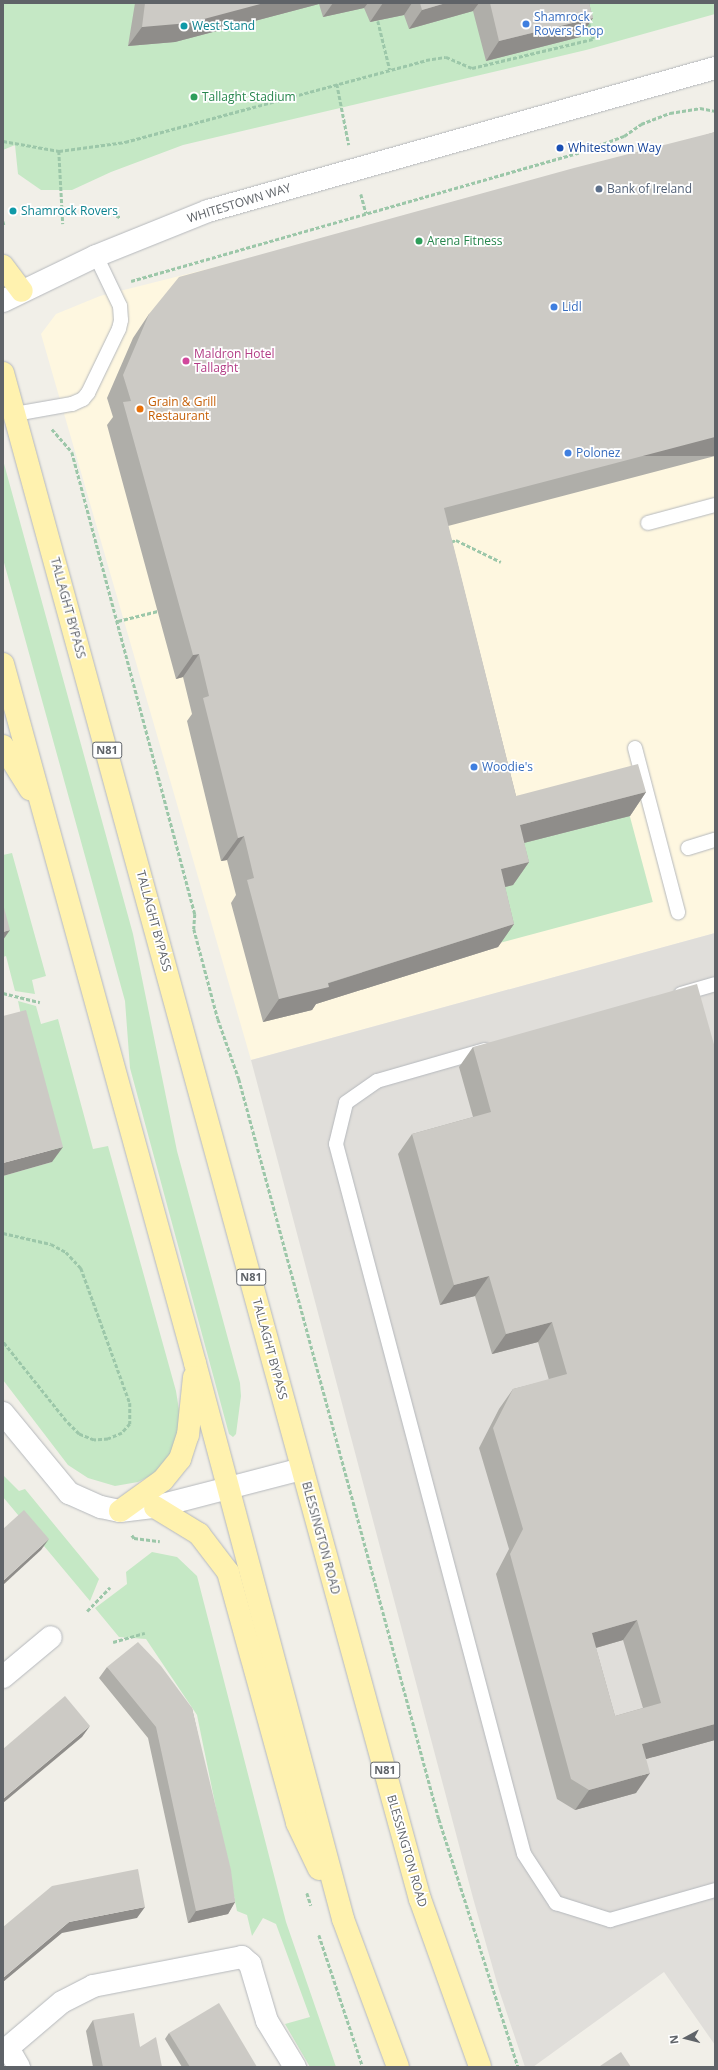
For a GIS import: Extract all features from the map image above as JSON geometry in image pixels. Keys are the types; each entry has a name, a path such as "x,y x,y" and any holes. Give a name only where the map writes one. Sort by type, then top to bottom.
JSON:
{"main road":[{"path":"3,266 22,291"},
{"name":"TALLAGHT BYPASS","path":"3,373 302,1469"},
{"path":"3,664 195,1363 343,1919"},
{"path":"3,746 42,809"},
{"path":"120,1511 163,1480 180,1458 188,1435 195,1363"},
{"name":"BLESSINGTON ROAD","path":"302,1469 420,1899 480,2067"},
{"path":"155,1508 199,1534 228,1572 297,1823 343,1919 398,2067"}],"street":[{"name":"WHITESTOWN WAY","path":"3,301 96,256 208,211 715,68"},
{"path":"3,1413 69,1493 101,1507 120,1511 155,1508 302,1469"},
{"path":"3,1677 51,1637"},
{"path":"19,2067 6,2050 62,2002 83,1990 105,1983 242,1958 248,1960 267,2021 295,2067"}],"lane":[{"path":"15,414 72,404 83,399 88,393 121,320 120,306 96,256"},
{"path":"715,504 648,524 715,511"},
{"path":"635,748 678,912"},
{"path":"688,848 715,840"},
{"path":"669,997 715,984"},
{"path":"500,1046 377,1081 346,1103 336,1144 524,1854 556,1903 610,1920 715,1890"}],"path":[{"path":"3,141 59,151 125,142 337,84 446,57 472,68 594,39 587,18"},
{"path":"378,21 390,70"},
{"path":"337,84 345,128"},
{"path":"125,282 581,152 624,136 641,124 670,113 700,108 715,111"},
{"path":"59,151 63,224"},
{"path":"72,452 195,914 194,929 216,1011 239,1079 439,1819 518,2067"},
{"path":"444,543 456,540 501,562"},
{"path":"118,621 158,610"},
{"path":"3,993 40,1002"},
{"path":"3,1233 51,1244 66,1252 81,1268 130,1403 130,1424 122,1433 108,1439 94,1440 79,1434 66,1421 3,1342"},
{"path":"87,1611 110,1587"},
{"path":"114,1642 145,1633"}],"shaded area":[{"path":"715,141 715,933 251,1060 41,334 56,314 100,296"},
{"path":"715,933 715,2045 664,1972 533,2067 525,2067 499,1990 473,1898 251,1060"}],"green space":[{"name":"Tallaght Stadium","path":"3,3 715,3 715,14 586,50 183,145 111,172 72,190 41,190 18,174 15,145 3,150"},
{"path":"3,460 133,934 177,1151 240,1383 241,1396 236,1434 233,1437 229,1434 130,1068 125,1001 3,559"},
{"path":"622,787 653,902 500,943 469,828"},
{"path":"12,853 46,976 32,980 35,994 15,991 6,956 3,957 3,855"},
{"path":"18,1001 36,1006 41,1024 58,1019 93,1149 108,1146 176,1391 181,1423 176,1441 168,1458 156,1473 138,1482 115,1486 88,1478 68,1465 3,1380 3,1176 52,1162"},
{"path":"3,1475 19,1491 25,1489 99,1579 90,1601 3,1497"},
{"path":"152,1552 177,1557 197,1576 286,1922 336,2067 310,2067 285,2024 310,2017 276,1924 263,1918 252,1936 247,1915 237,1911 197,1715 146,1639 119,1637 95,1608 127,1584 126,1572"}],"building":[{"path":"145,3 264,3 189,23 142,27"},
{"path":"420,3 446,3 422,10"},
{"path":"490,3 589,3 593,18 499,41"},
{"path":"715,132 715,437 444,508 516,796 638,764 646,792 520,825 529,862 501,869 514,924 328,983 329,987 279,999 247,880 254,878 244,836 238,838 203,698 209,696 199,654 193,655 123,402 131,401 123,375 149,314 179,277 574,168"},
{"path":"3,904 10,930 3,932"},
{"path":"697,984 715,1048 715,1724 642,1744 650,1773 589,1790 571,1779 510,1554 523,1529 493,1428 513,1389 567,1374 552,1322 506,1334 489,1276 454,1285 412,1134 491,1112 473,1047","holes":["637,1620 661,1703 615,1716 592,1633"]},
{"path":"26,1010 63,1147 3,1163 3,1016"},
{"path":"24,1510 49,1539 3,1581 3,1529"},
{"path":"138,1642 161,1666 192,1708 231,1870 235,1902 196,1911 156,1727 107,1667"},
{"path":"65,1696 90,1726 3,1799 3,1749"},
{"path":"138,1869 145,1907 69,1922 3,1978 3,1927 52,1886"},
{"path":"219,2003 257,2067 190,2067 169,2033"},
{"path":"134,2013 140,2047 156,2037 162,2067 103,2067 93,2020"},
{"path":"621,2052 631,2067 600,2067 600,2066"}],"place":[{"name":"Shamrock Rovers Shop","path":"526,24"},
{"name":"West Stand","path":"184,26"},
{"name":"Tallaght Stadium","path":"194,97"},
{"name":"Whitestown Way","path":"560,148"},
{"name":"Bank of Ireland","path":"599,189"},
{"name":"Shamrock Rovers","path":"13,211"},
{"name":"Arena Fitness","path":"419,241"},
{"name":"Lidl","path":"554,307"},
{"name":"Maldron Hotel Tallaght","path":"186,361"},
{"name":"Grain & Grill Restaurant","path":"140,409"},
{"name":"Polonez","path":"568,453"},
{"name":"Woodie's","path":"474,767"}]}
